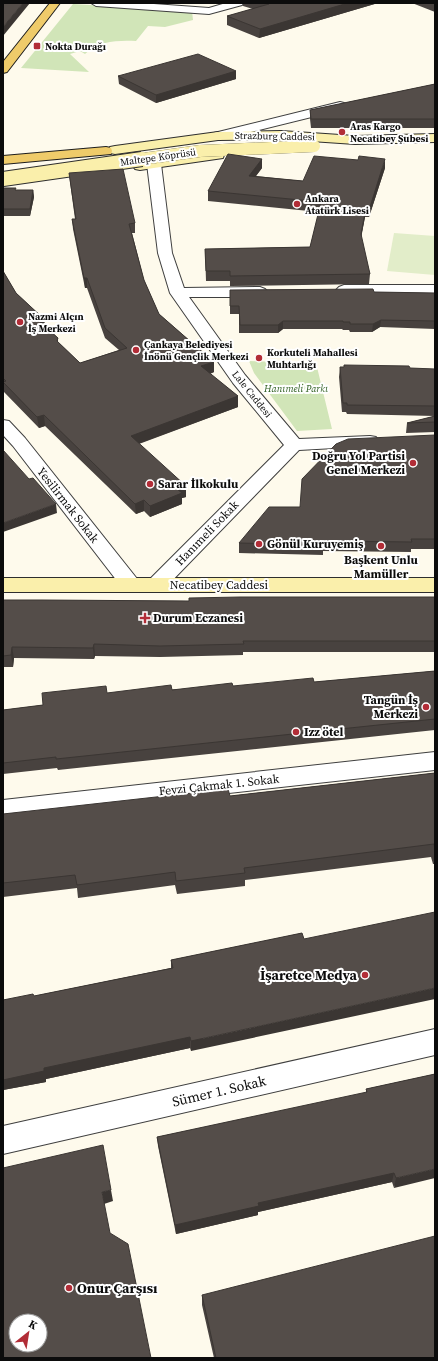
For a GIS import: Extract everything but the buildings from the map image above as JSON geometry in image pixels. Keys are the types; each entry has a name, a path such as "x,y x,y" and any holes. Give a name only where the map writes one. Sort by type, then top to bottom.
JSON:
{"main road":[{"path":"3,70 55,3"},
{"name":"Strazburg Caddesi","path":"110,150 218,136 281,135 356,143 435,145"},
{"name":"Strazburg Caddesi","path":"113,172 128,171 147,165 216,155 435,138"},
{"path":"313,144 356,143"},
{"name":"Maltepe Köprüsü","path":"3,172 196,146 313,144"},
{"name":"Maltepe Köprüsü","path":"3,179 200,151 313,144"},
{"path":"110,150 95,156 92,163 99,169 113,172"},
{"path":"3,160 110,150 131,151 143,156 145,159 144,163 147,165"},
{"path":"3,185 113,172"},
{"name":"Necatibey Caddesi","path":"3,585 435,585"}],"street":[{"path":"96,3 142,5 209,11 238,3"},
{"path":"218,136 355,103"},
{"name":"Lale Caddesi","path":"147,165 165,254 178,293 239,379 294,445"},
{"path":"327,291 435,290"},
{"path":"178,293 272,292"},
{"name":"Yesilirmak Sokak","path":"3,425 19,442 131,585"},
{"path":"294,445 388,440"},
{"name":"Hanımeli Sokak","path":"156,585 294,445"},
{"name":"Fevzi Çakmak 1. Sokak","path":"3,809 435,761"},
{"name":"Sümer 1. Sokak","path":"3,1140 435,1042"}],"green space":[{"path":"73,4 192,11 193,20 165,27 148,26 136,41 109,42 96,46 85,54 80,51 70,54 89,72 21,68"},
{"path":"394,233 435,236 435,275 387,271"},
{"name":"Hanımeli Parkı","path":"249,361 316,363 332,429 297,431 254,373"}],"place":[{"name":"Nokta Durağı","path":"37,46"},
{"name":"Aras Kargo Necatibey Şubesi","path":"342,132"},
{"name":"Ankara Atatürk Lisesi","path":"297,204"},
{"name":"Nazmi Alçın İş Merkezi","path":"20,322"},
{"name":"Çankaya Belediyesi İnönü Gençlik Merkezi","path":"136,350"},
{"name":"Korkuteli Mahallesi Muhtarlığı","path":"259,358"},
{"name":"Doğru Yol Partisi Genel Merkezi","path":"413,463"},
{"name":"Sarar İlkokulu","path":"150,484"},
{"name":"Gönül Kuruyemiş","path":"259,544"},
{"name":"Başkent Unlu Mamüller","path":"381,546"},
{"name":"Durum Eczanesi","path":"145,618"},
{"name":"Tangün İş Merkezi","path":"426,707"},
{"name":"Izz ötel","path":"296,732"},
{"name":"İşaretce Medya","path":"365,975"},
{"name":"Onur Çarşısı","path":"69,1288"}]}
